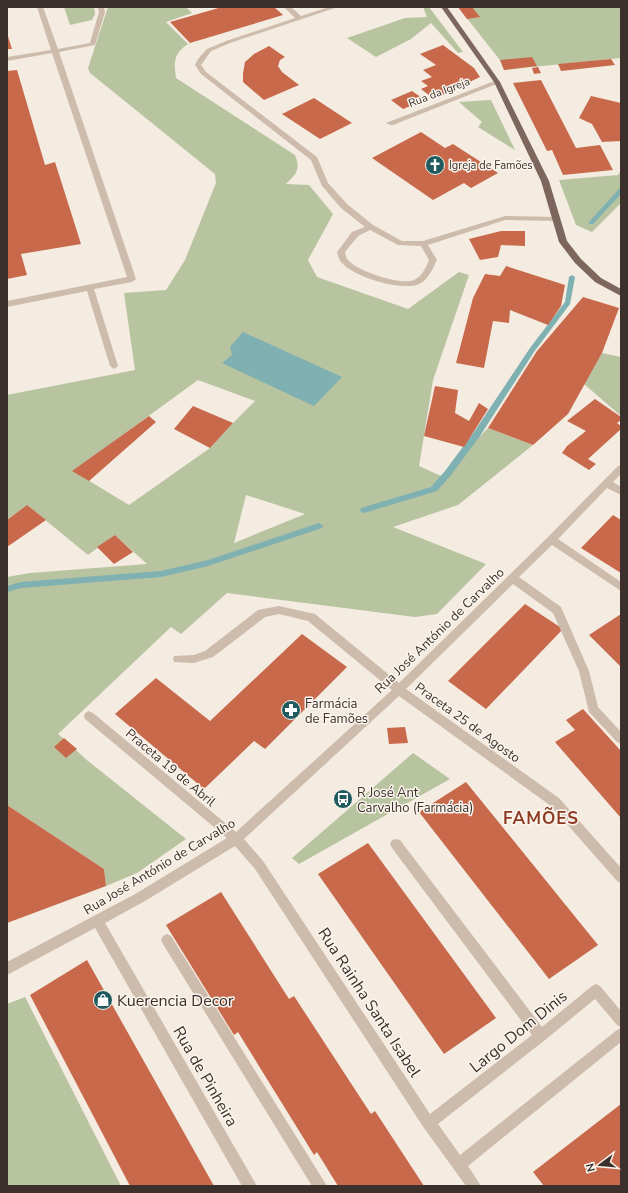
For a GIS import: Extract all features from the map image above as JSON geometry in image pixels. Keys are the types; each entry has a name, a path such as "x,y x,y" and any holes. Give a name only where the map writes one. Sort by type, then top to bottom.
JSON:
{"main road":[{"path":"444,7 497,82 545,181 554,219 563,242 578,262 598,280 621,293"}],"street":[{"path":"7,304 132,279 40,7"},
{"path":"7,59 93,44 102,12 101,7"},
{"path":"287,7 299,18"},
{"path":"335,7 228,42 209,50 200,60 198,65 203,73 314,159 326,184 344,206 370,227 401,243 423,244 505,218 554,219"},
{"name":"Rua da Igreja","path":"390,123 497,82"},
{"path":"370,227 355,234 341,252 345,262 356,270 374,277 407,284 416,283 422,278 433,260 423,244"},
{"path":"90,288 114,366"},
{"name":"Rua José António de Carvalho","path":"7,969 141,897 236,839 399,690 551,540 621,468"},
{"path":"606,483 621,491"},
{"path":"551,540 621,587"},
{"path":"513,578 557,610 584,671 594,710 621,739"},
{"name":"Praceta 25 de Agosto","path":"178,659 194,658 209,654 262,613 279,610 311,617 399,690 555,802 621,877"},
{"name":"Praceta 19 de Abril","path":"89,716 236,839"},
{"name":"Rua Rainha Santa Isabel","path":"236,839 259,865 429,1123 474,1186"},
{"path":"396,844 541,1036"},
{"name":"Rua de Pinheira","path":"97,921 250,1186"},
{"path":"167,940 320,1186"},
{"name":"Largo Dom Dinis","path":"429,1123 541,1036 596,990 621,1021"},
{"path":"459,1164 621,1034"}],"green space":[{"path":"64,7 94,7 95,14 92,20 70,25"},
{"path":"108,7 186,7 192,13 166,22 188,44 177,55 175,63 176,78 295,155 298,164 297,168 286,184 309,185 333,214 308,260 317,277 408,309 459,272 469,275 433,380 419,466 441,476 488,428 533,445 458,505 393,527 486,564 437,614 415,617 227,593 181,634 171,627 58,734 88,761 186,839 137,873 106,886 104,869 7,805 7,577 30,573 147,564 115,535 88,555 27,505 7,520 7,395 135,370 124,293 166,290 185,260 216,183 215,174 90,73 88,68","holes":["198,380 255,401 210,448 129,505 73,471","246,495 305,514 234,543"]},
{"path":"423,7 429,7 463,52 458,53 431,23 411,39 376,57 347,38 405,18 427,17"},
{"path":"458,7 621,7 621,58 504,70 500,60"},
{"path":"491,100 515,150 478,127 482,122 459,102"},
{"path":"621,171 621,203 592,232 576,225 559,180 618,175"},
{"path":"602,353 621,357 621,416 584,384"},
{"path":"413,753 450,779 299,864 292,858"},
{"path":"25,997 121,1186 7,1186 7,1004"}],"water":[{"path":"243,332 342,377 314,406 222,363 232,355 230,347"}],"building":[{"path":"222,7 274,7 283,15 190,43 170,22"},
{"path":"458,7 472,7 480,17 467,19"},
{"path":"7,33 12,49 7,49"},
{"path":"443,45 474,68 480,77 434,99 421,89 428,86 421,81 432,77 423,70 436,65 420,54"},
{"path":"269,46 285,57 280,60 278,66 282,72 299,85 264,100 243,82 243,73 245,62 254,54"},
{"path":"532,57 537,66 504,70 500,60"},
{"path":"611,59 615,65 561,71 558,64"},
{"path":"538,67 541,73 534,74 532,68"},
{"path":"17,70 45,165 55,162 81,244 21,254 27,275 7,279 7,71"},
{"path":"541,80 576,148 600,145 613,170 563,175 552,150 547,151 513,83"},
{"path":"412,91 425,100 403,109 391,100"},
{"path":"591,96 621,103 621,141 602,142 592,124 579,118"},
{"path":"314,98 352,123 320,139 282,114"},
{"name":"Igreja de Famões","path":"421,132 445,148 453,144 498,173 471,188 464,183 433,200 372,158"},
{"path":"501,231 525,231 525,246 501,245 498,257 480,260 469,239"},
{"path":"506,266 565,285 561,306 548,325 510,310 509,323 493,321 484,368 456,363 473,298 485,274 500,276"},
{"path":"583,297 619,308 602,353 568,414 533,445 488,428 537,351"},
{"path":"435,386 458,390 455,413 469,421 479,403 488,409 464,447 424,436"},
{"path":"595,399 621,417 621,420 617,423 621,426 621,429 588,459 596,464 589,470 562,453 567,446 586,431 567,421"},
{"path":"193,406 233,423 210,448 174,429"},
{"path":"149,416 156,422 89,481 72,471"},
{"path":"27,505 46,520 7,547 7,520"},
{"path":"613,515 621,520 621,573 581,548"},
{"path":"115,535 133,552 114,564 97,547"},
{"path":"525,604 563,629 486,709 448,681"},
{"path":"621,614 621,667 589,635"},
{"path":"302,634 347,667 265,749 254,741 204,789 115,714 156,678 210,721"},
{"path":"583,709 621,751 621,818 555,742 575,730 566,720"},
{"path":"405,727 408,743 389,744 387,728"},
{"path":"64,738 77,749 66,758 54,747"},
{"path":"466,782 598,945 549,979 419,812"},
{"path":"7,805 104,869 106,886 7,923"},
{"path":"368,843 496,1018 444,1054 318,874"},
{"path":"221,892 289,999 294,996 371,1114 375,1111 424,1186 338,1186 317,1152 314,1155 238,1032 234,1035 166,925"},
{"path":"87,960 214,1186 130,1186 30,995"},
{"path":"621,1104 621,1186 544,1186 533,1172"}],"waterway":[{"path":"591,223 621,190"},
{"path":"364,510 434,489 477,434 532,350 568,302 572,277"},
{"path":"7,589 21,585 161,574 208,563 319,526"}],"place":[{"name":"Igreja de Famões","path":"435,165"},
{"name":"Farmácia de Famões","path":"291,710"},
{"name":"R José Ant Carvalho (Farmácia)","path":"343,799"},
{"name":"Kuerencia Decor","path":"103,1000"}],"district":[{"name":"FAMÕES","path":"541,818"}]}
